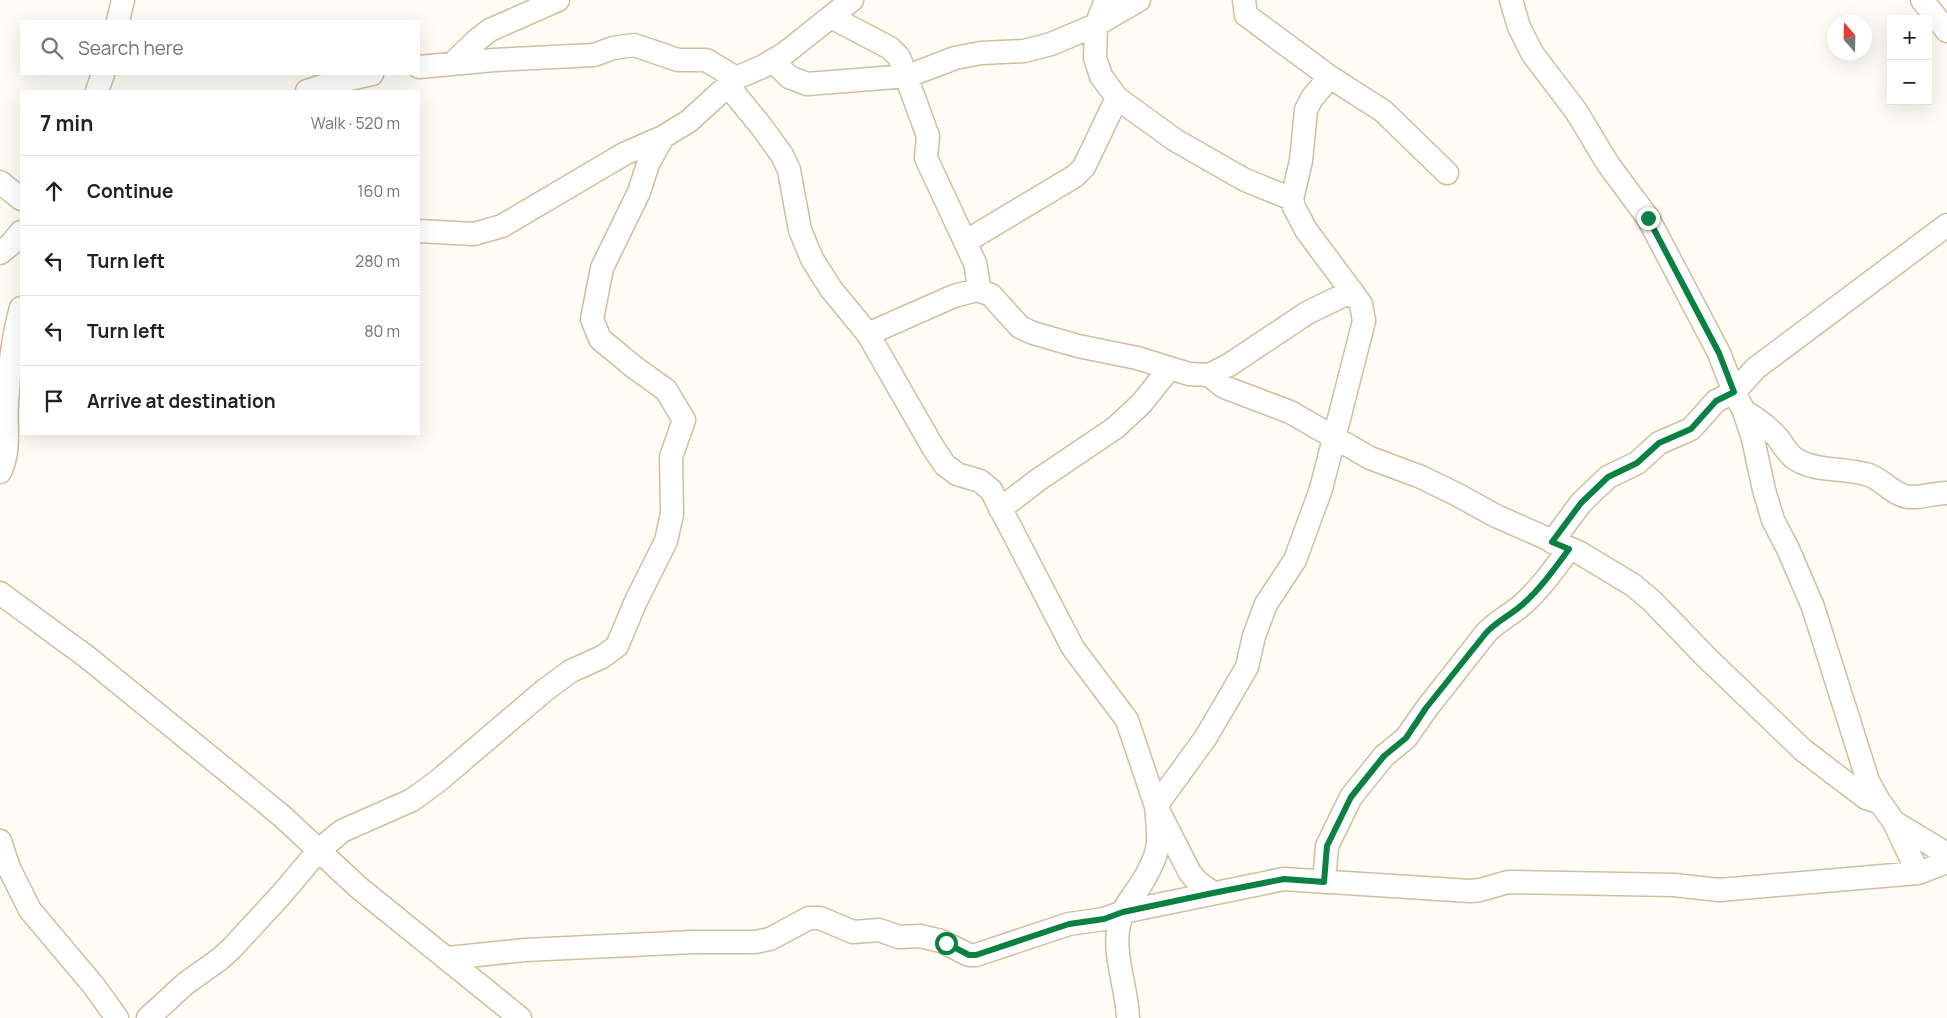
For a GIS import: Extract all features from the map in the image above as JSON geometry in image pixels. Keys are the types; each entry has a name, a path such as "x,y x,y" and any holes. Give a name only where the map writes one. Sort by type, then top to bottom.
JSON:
{"street":[{"path":"118,20 123,0"},
{"path":"452,64 490,30 558,0"},
{"path":"420,231 474,234 502,226 624,154 663,137 689,121 724,89 773,61 852,0"},
{"path":"1106,0 1096,24 1095,58 1101,76 1117,98 1174,140 1245,180 1292,199"},
{"path":"773,61 788,76 807,84 908,76 955,58 981,53 1024,51 1051,44 1096,24 1139,0"},
{"path":"1244,0 1246,15 1330,77 1383,111 1447,173"},
{"path":"1511,0 1519,27 1532,53 1576,111 1608,164 1648,218 1719,353 1753,439 1773,520 1813,606 1868,781 1879,802 1894,822 1918,873"},
{"path":"1922,0 1947,30"},
{"path":"831,17 890,48 900,57 928,136 926,158 975,262 980,291"},
{"path":"420,67 594,55 613,48 634,45 678,60 706,60 732,84 734,93 782,155 788,170 800,230 812,259 831,288 868,334 945,465 957,474 980,480 991,490 1073,648 1127,720 1156,806 1190,873 1198,882 1213,893"},
{"path":"97,90 103,75"},
{"path":"310,90 368,75"},
{"path":"1128,1018 1118,958 1118,938 1123,912 1155,860 1159,841 1156,806 1206,737 1247,667 1254,636 1266,604 1295,560 1321,489 1364,321 1360,304 1306,230 1292,199 1301,161 1306,110 1312,98 1330,77"},
{"path":"965,242 1068,182 1075,176 1084,167 1117,98"},
{"path":"148,1018 186,984 232,948 319,850 342,831 392,809 418,795 438,781 545,690 571,671 602,657 617,646 636,601 666,541 672,514 671,457 684,420 666,390 600,339 592,319 602,268 639,192 648,164 663,137"},
{"path":"0,182 20,198"},
{"path":"1739,401 1756,368 1947,225"},
{"path":"0,253 12,244 20,233"},
{"path":"868,334 954,296 976,290 991,295 1020,327 1033,333 1078,346 1137,358 1189,374 1209,374 1229,365 1306,313 1352,291"},
{"path":"0,472 5,462 7,404 14,340 20,313"},
{"path":"1000,509 1038,480 1115,428 1141,404 1170,369"},
{"path":"1209,374 1224,387 1290,412 1370,458 1422,478 1496,516 1580,553 1633,585 1652,601 1707,658 1803,750 1866,798 1879,802"},
{"path":"1324,882 1327,846 1351,797 1384,756 1406,738 1426,708 1493,624 1522,605 1542,585 1581,503 1608,477 1637,463 1659,443 1691,429 1716,401 1739,401 1776,436 1792,456 1800,461 1822,468 1866,474 1878,478 1901,495 1911,497 1947,492"},
{"path":"0,593 87,657 283,817 358,887 520,1018"},
{"path":"1894,822 1947,854"},
{"path":"0,841 4,864 30,910 94,986 117,1018"},
{"path":"448,958 525,950 694,942 755,942 770,939 808,918 820,918 853,932 885,930 900,938 917,935 941,941 969,955 976,955 1069,924 1104,919 1123,912 1284,879 1470,891 1508,882 1674,885 1719,890 1918,873 1947,862"}],"route":[{"path":"946,943 969,955 976,955 1069,924 1096,921 1123,912 1265,882 1284,879 1324,882 1327,846 1351,797 1384,756 1406,738 1426,708 1493,624 1522,605 1542,585 1569,549 1552,542 1581,503 1608,477 1621,469 1637,463 1659,443 1691,429 1716,401 1734,392 1719,353 1648,218"}]}
